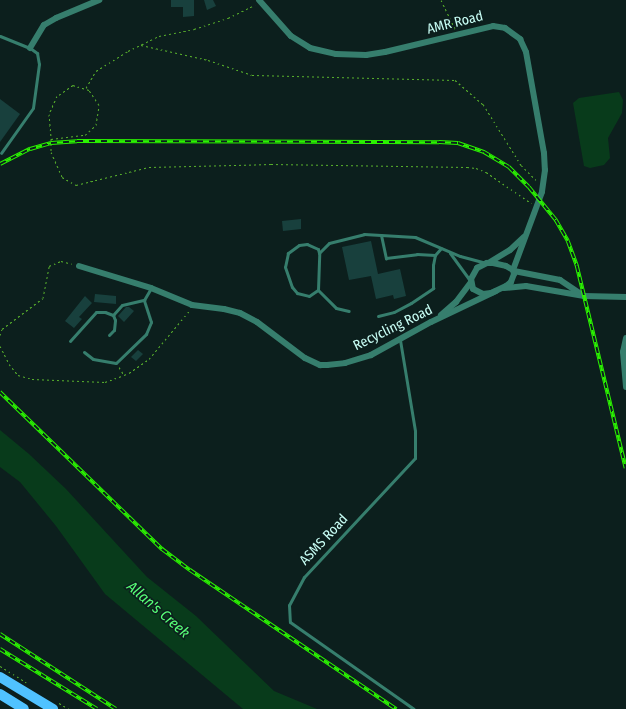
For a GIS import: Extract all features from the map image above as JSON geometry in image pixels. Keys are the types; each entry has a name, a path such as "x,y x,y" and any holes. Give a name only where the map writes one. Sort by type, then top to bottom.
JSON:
{"main road":[{"path":"1,680 53,709"},
{"path":"0,694 24,709"}],"street":[{"path":"30,48 44,25 56,18 99,0"},
{"name":"AMR Road","path":"260,1 291,36 301,43 321,51 336,54 366,55 385,52 493,26 505,28 520,39 526,52 544,153 545,170 544,187 514,271"},
{"name":"AMR Road","path":"488,263 514,247 526,234"},
{"path":"432,322 452,306 470,282 472,274 476,268 488,263 502,265 514,271 560,280 584,296"},
{"name":"Recycling Road","path":"79,266 152,288 192,305 224,309 240,313 257,322 305,358 320,365 336,364 356,360 385,348 432,322 496,291"},
{"path":"504,288 513,279 514,271"},
{"path":"470,282 473,289 480,294 488,294 504,288 533,287 584,296 626,297"},
{"path":"626,338 623,352 626,387"}],"lane":[{"path":"0,36 30,48 37,53 39,64 33,108 1,153"},
{"path":"319,253 329,243 364,234 415,237 449,252 488,263"},
{"path":"381,235 386,258 417,254 435,255"},
{"path":"318,290 309,296 297,293 292,287 286,267 288,253 298,245 307,244 318,249 318,290 336,308 348,311"},
{"path":"378,316 394,312 411,303 433,288 433,265 435,255 441,248"},
{"path":"449,252 470,282"},
{"path":"113,315 122,305 144,300 152,288"},
{"path":"84,352 94,359 116,363 146,334 151,322 144,300"},
{"path":"70,341 96,312 105,312 113,315"},
{"path":"109,335 115,320 113,315"},
{"name":"ASMS Road","path":"400,340 415,430 415,458 304,577 289,605 290,622 414,709"}],"path":[{"path":"441,0 458,35"},
{"path":"85,89 96,71 128,50 159,36 194,29 228,18 260,1"},
{"path":"141,44 208,60 252,75 455,80 483,104 521,165 544,187"},
{"path":"51,139 85,135 96,125 99,105 89,90 73,85 57,96 49,114 51,152 62,177 76,185 149,168 271,164 476,168 496,177 537,207"},
{"path":"0,335 2,329 43,298 49,266 61,261 79,266"},
{"path":"0,346 9,364 18,375 32,379 106,382 129,373 149,359 190,311 192,305"},
{"path":"116,363 124,374"}],"water":[{"path":"619,92 623,100 622,113 608,138 610,158 604,165 590,168 584,166 573,103 579,98"},
{"name":"Allan's Creek","path":"0,430 29,454 66,489 147,577 196,616 274,691 317,709 243,709 105,594 56,526 20,482 0,467"}],"building":[{"path":"171,0 194,0 194,16 183,17 183,7 171,7"},
{"path":"204,0 213,0 216,6 207,10"},
{"path":"0,99 20,114 0,142"},
{"path":"301,219 301,229 283,231 282,221"},
{"path":"371,241 378,274 400,269 406,296 394,299 393,295 376,299 371,276 349,280 342,247"},
{"path":"95,294 116,296 116,304 94,302"},
{"path":"85,296 92,303 79,317 82,319 74,328 65,321"},
{"path":"126,307 129,307 134,311 124,322 118,316"},
{"path":"138,350 143,354 136,361 131,357"}],"railway":[{"path":"0,164 30,149 51,143 77,141 439,142 458,143 484,152 509,167 529,187 556,220 568,241 577,266 626,468"},
{"path":"0,392 162,549 190,570 396,709"},
{"path":"0,634 116,709"},
{"path":"0,649 97,709"}]}
